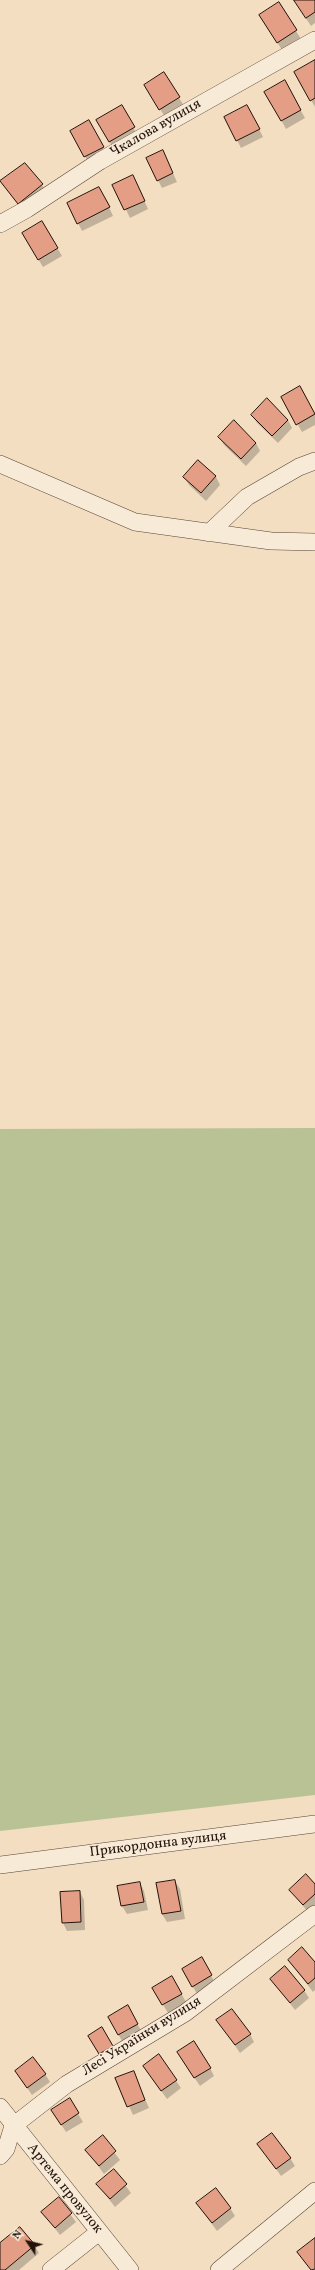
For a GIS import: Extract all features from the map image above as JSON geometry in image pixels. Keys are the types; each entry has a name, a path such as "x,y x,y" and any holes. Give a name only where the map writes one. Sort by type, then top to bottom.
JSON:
{"street":[{"name":"Чкалова вулиця","path":"0,224 27,209 100,161 315,40"},
{"path":"209,533 247,497 299,467 315,461"},
{"path":"0,464 135,522 271,541 315,542"},
{"name":"Прикордонна вулиця","path":"0,1865 315,1824"},
{"name":"Лесі Українки вулиця","path":"7,2126 67,2084 186,2013 315,1914"},
{"name":"Артема провулок","path":"0,2108 7,2126 130,2270"},
{"path":"0,2156 6,2149 7,2126"},
{"path":"219,2270 315,2191"},
{"path":"51,2270 99,2232"}],"green space":[{"path":"315,1128 315,1795 0,1831 0,1129"}],"building":[{"path":"294,0 315,0 315,12 306,18"},
{"path":"279,2 297,30 277,43 259,15"},
{"path":"315,60 315,98 310,101 294,72"},
{"path":"164,72 180,97 159,110 144,85"},
{"path":"285,80 301,110 281,121 264,92"},
{"path":"122,105 135,127 109,142 96,120"},
{"path":"247,105 260,129 236,141 224,117"},
{"path":"89,120 104,147 84,157 70,131"},
{"path":"163,150 173,173 157,181 146,158"},
{"path":"25,163 43,184 18,204 0,181"},
{"path":"133,175 145,201 124,210 112,185"},
{"path":"99,187 110,207 77,224 67,203"},
{"path":"42,221 58,248 38,260 22,233"},
{"path":"300,386 315,414 296,425 281,397"},
{"path":"267,398 288,420 272,436 251,415"},
{"path":"234,420 256,443 241,459 218,437"},
{"path":"198,460 216,476 201,493 183,477"},
{"path":"306,1874 315,1884 315,1894 303,1905 289,1890"},
{"path":"175,1880 181,1911 162,1914 156,1883"},
{"path":"140,1882 144,1902 121,1906 117,1886"},
{"path":"80,1891 81,1922 62,1923 60,1892"},
{"path":"302,1947 315,1962 315,1978 308,1984 288,1960"},
{"path":"202,1957 212,1975 192,1987 182,1969"},
{"path":"285,1966 305,1990 290,2003 270,1979"},
{"path":"172,1976 182,1994 162,2005 152,1988"},
{"path":"128,2005 138,2024 118,2035 108,2017"},
{"path":"232,2009 251,2034 235,2045 216,2020"},
{"path":"102,2027 113,2046 99,2054 88,2036"},
{"path":"194,2041 211,2068 194,2078 177,2052"},
{"path":"159,2054 177,2080 161,2091 143,2066"},
{"path":"33,2057 46,2074 27,2088 15,2071"},
{"path":"134,2071 145,2100 127,2107 115,2078"},
{"path":"70,2098 79,2113 61,2125 51,2110"},
{"path":"272,2133 291,2158 276,2169 257,2144"},
{"path":"103,2135 116,2151 99,2166 85,2150"},
{"path":"114,2169 127,2184 110,2199 96,2184"},
{"path":"216,2188 231,2208 212,2223 196,2203"},
{"path":"59,2197 72,2213 55,2228 41,2212"},
{"path":"20,2227 35,2245 5,2270 0,2270 0,2243"},
{"path":"315,2238 315,2269 311,2270 297,2252"}]}
